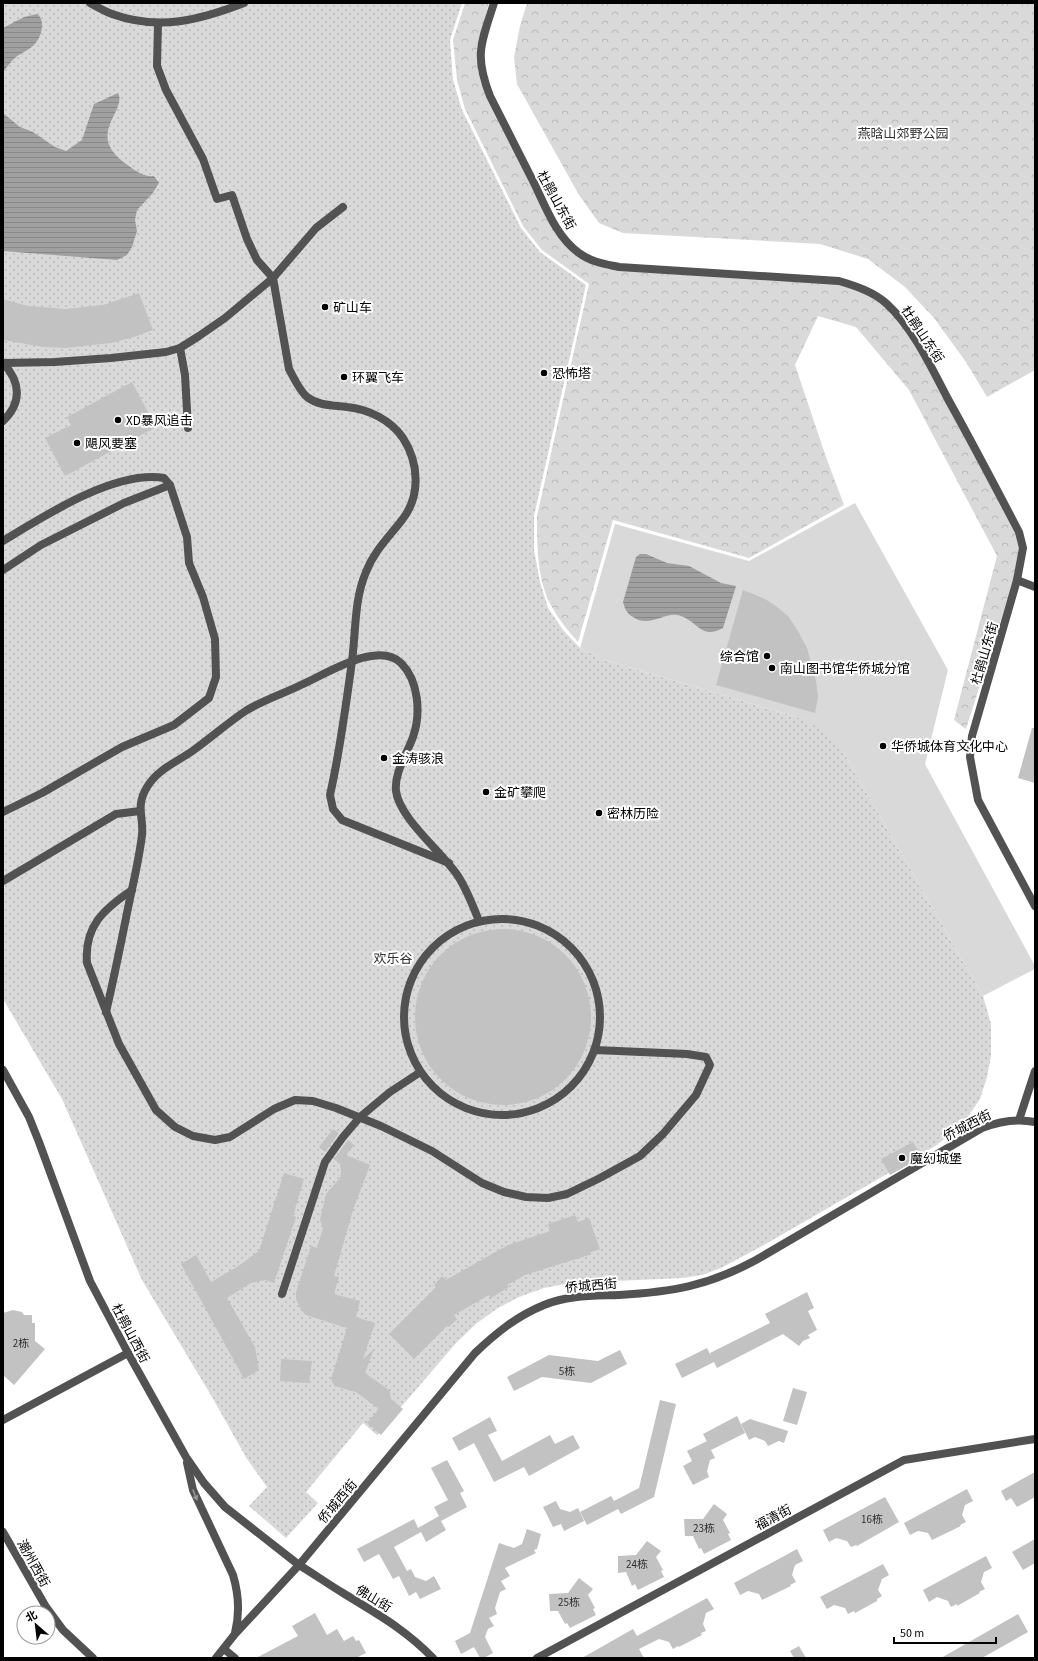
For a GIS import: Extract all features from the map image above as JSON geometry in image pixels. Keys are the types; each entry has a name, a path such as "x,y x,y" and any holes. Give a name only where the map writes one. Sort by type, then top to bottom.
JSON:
{"street":[{"path":"90,3 111,14 158,23 188,21 220,12 244,3"},
{"name":"杜鹃山东街","path":"494,3 482,39 480,50 481,71 484,82 554,222 570,245 579,253 589,259 619,267 839,281 866,290 882,300 896,313 919,347 1019,532 1023,548 1017,580 972,736 970,756 978,800 1035,906"},
{"path":"158,23 157,66 166,90 203,159 218,199 232,194 247,239 258,260 273,278 289,369 296,382 306,396 320,404 360,409 382,419 402,436 410,449 416,478 415,493 403,520 382,543 373,556 361,586 357,602 352,660 330,795 333,809 342,820 449,863"},
{"path":"3,421 10,415 15,406 17,394 16,383 11,371 3,363 55,362 111,358 166,352 180,348 225,318 273,278 316,228 343,208"},
{"path":"180,348 185,375 188,428"},
{"path":"3,541 75,499 102,488 124,481 155,476 164,478 170,485 187,537 189,563 203,597 214,639 216,678 209,698 174,726 122,747 42,793 3,812"},
{"path":"3,570 41,545 124,503 170,485"},
{"path":"1017,580 1035,587"},
{"path":"106,1012 132,890 142,833 140,811 142,797 148,786 159,773 173,762 190,753 223,726 249,709 352,660 374,656 390,656 400,661 407,670 415,688 417,716 414,735 398,774 395,786 396,795 407,816 459,876 479,921"},
{"path":"3,881 116,814 140,811"},
{"path":"132,890 109,906 98,918 92,928 86,950 87,963 120,1044 156,1110 175,1127 193,1136 215,1140 230,1137 274,1109 295,1100 313,1101 360,1117 381,1126 426,1148 482,1183 504,1192 526,1197 548,1198 567,1194 640,1156 663,1134 696,1095 710,1065 706,1058 687,1054 595,1050"},
{"path":"509,919 538,925 564,940 580,957 592,977 599,1000 600,1025 595,1050 582,1074 564,1094 540,1108 514,1115 487,1115 460,1107 437,1093 419,1073 406,1044 402,1013 409,982 425,954 449,934 479,921 509,919"},
{"name":"杜鹃山西街","path":"3,1070 28,1117 39,1142 86,1272 128,1353 186,1457 204,1483 225,1507 299,1564"},
{"path":"1020,1120 1035,1071"},
{"path":"282,1294 325,1162 343,1136 360,1117 390,1092 419,1073"},
{"name":"侨城西街","path":"216,1658 235,1634 299,1564 475,1353 496,1332 520,1316 545,1304 568,1298 683,1289 722,1277 756,1260 982,1128 1003,1121 1020,1120 1035,1122"},
{"path":"3,1420 128,1353"},
{"name":"福清街","path":"537,1658 904,1460 1035,1440"},
{"path":"186,1457 194,1490 233,1575 237,1587 239,1610 235,1634"},
{"name":"潮州西街","path":"3,1532 54,1619 74,1641 93,1658"},
{"name":"佛山街","path":"299,1564 392,1623 415,1640 433,1658"},
{"path":"224,1649 235,1658"}],"green space":[{"name":"欢乐谷","path":"3,3 462,3 450,40 453,80 462,110 521,228 540,252 586,285 534,516 534,550 540,582 548,608 563,630 580,648 608,661 800,718 817,725 832,738 844,753 983,996 991,1024 991,1056 987,1077 980,1099 965,1121 937,1145 764,1245 721,1268 702,1275 682,1278 570,1283 544,1288 519,1297 498,1308 477,1323 457,1342 377,1435 363,1423 306,1492 318,1503 286,1538 249,1506 267,1487 247,1459 142,1280 62,1099 3,999"},
{"path":"465,3 489,3 481,33 478,52 481,83 551,224 588,262 838,284 864,293 884,305 903,327 933,375 1016,533 1020,548 1014,579 966,729 954,720 997,556 909,390 856,327 818,316 795,365 844,505 749,558 613,520 578,642 567,630 555,612 543,586 539,563 537,516 589,284 542,250 523,226 465,109 457,80 453,40"},
{"name":"燕晗山郊野公园","path":"527,3 1035,3 1035,370 987,397 966,362 934,318 905,287 868,259 820,244 623,233 599,223 579,195 517,84 514,57 520,26"},
{"name":"华侨城体育文化中心","path":"855,503 948,670 925,764 1035,966 1035,969 983,996 844,753 824,732 800,718 608,661 580,648 615,524 749,561"}],"shaded area":[{"path":"37,14 41,20 42,29 37,42 14,59 3,72 3,28 24,17"},
{"path":"118,93 119,100 108,134 109,144 115,155 129,166 144,175 154,176 159,183 152,194 137,210 135,220 137,231 132,247 127,255 117,260 3,251 3,113 20,127 33,132 55,147 66,151 82,140 94,104"},
{"path":"640,554 646,554 667,563 689,566 721,583 736,586 723,628 710,632 700,629 681,616 669,615 646,621 640,620 629,614 625,609 623,602 636,557"}],"building":[{"path":"139,293 153,330 134,337 111,343 66,348 44,347 3,340 3,299 28,306 66,309 103,305"},
{"path":"132,382 156,427 65,476 45,438 71,425 67,417"},
{"name":"综合馆","path":"743,590 765,599 776,606 788,616 798,631 807,648 816,681 818,697 815,713 716,685"},
{"path":"1032,728 1035,728 1035,783 1018,778"},
{"path":"503,929 520,931 537,936 559,949 571,961 584,983 589,1000 591,1017 589,1034 584,1051 571,1073 559,1085 537,1098 520,1103 503,1105 486,1103 469,1098 447,1085 435,1073 422,1051 417,1034 415,1017 417,1000 422,983 435,961 447,949 469,936 486,931"},
{"path":"333,1129 339,1133 325,1152 319,1147"},
{"path":"348,1140 354,1145 346,1155 370,1165 353,1210 334,1276 339,1277 334,1294 360,1301 356,1317 375,1323 363,1359 374,1349 365,1373 389,1390 391,1399 403,1409 381,1435 367,1423 379,1409 356,1392 334,1386 331,1379 347,1328 306,1315 301,1310 296,1299 296,1292 311,1246 317,1248 323,1228 320,1220 326,1194 340,1178 340,1164 334,1159"},
{"name":"魔幻城堡","path":"913,1142 922,1157 890,1175 881,1159"},
{"path":"284,1173 304,1179 293,1216 296,1217 274,1283 265,1280 251,1283 227,1298 255,1347 259,1370 244,1379 181,1264 196,1255 211,1282 237,1267 259,1251"},
{"path":"575,1215 578,1222 589,1218 600,1249 589,1253 589,1255 525,1275 507,1285 509,1287 491,1298 489,1295 454,1315 457,1319 449,1327 447,1326 414,1359 389,1334 436,1287 434,1285 442,1276 446,1280 508,1245 550,1231 548,1224"},
{"path":"807,1292 814,1308 808,1311 817,1330 808,1335 810,1338 803,1341 799,1346 783,1334 717,1368 714,1362 682,1378 675,1364 707,1348 711,1356 710,1353 770,1323 765,1314"},
{"path":"13,1310 22,1312 24,1315 32,1315 32,1323 35,1323 35,1341 45,1349 14,1385 3,1375 3,1313"},
{"path":"620,1350 627,1364 591,1383 542,1377 514,1391 507,1377 549,1355 598,1361"},
{"path":"281,1359 312,1361 309,1383 280,1381"},
{"path":"793,1388 807,1392 797,1425 783,1421"},
{"path":"660,1400 676,1404 654,1497 621,1514 618,1509 587,1525 580,1512 611,1496 614,1501 639,1488"},
{"path":"737,1416 745,1433 711,1450 715,1458 710,1460 707,1471 709,1477 693,1485 683,1466 692,1461 687,1451 707,1441 703,1434"},
{"path":"490,1417 497,1431 488,1435 502,1461 550,1435 555,1444 573,1435 580,1448 529,1476 524,1467 494,1482 474,1443 459,1451 452,1438"},
{"path":"750,1419 788,1431 784,1443 779,1441 768,1446 765,1441 755,1437 749,1440 741,1424"},
{"path":"447,1460 464,1491 460,1493 467,1507 441,1521 446,1530 426,1542 421,1532 394,1547 407,1571 411,1569 415,1577 426,1581 434,1576 441,1589 420,1599 416,1592 409,1596 399,1576 393,1579 379,1554 364,1562 357,1549 414,1519 418,1528 439,1516 434,1507 448,1500 431,1468"},
{"path":"1035,1472 1035,1497 1017,1507 1011,1498 1006,1501 1001,1491"},
{"path":"967,1489 973,1501 965,1505 962,1515 966,1522 932,1540 928,1533 918,1531 910,1535 904,1523"},
{"path":"885,1497 899,1522 857,1546 851,1547 847,1541 836,1538 829,1542 823,1530"},
{"path":"556,1501 560,1509 570,1512 578,1508 584,1521 564,1531 561,1524 553,1527 543,1507"},
{"path":"714,1504 727,1514 723,1520 730,1533 728,1534 731,1540 704,1554 701,1548 699,1549 693,1536 685,1536 684,1519 703,1519"},
{"path":"527,1529 541,1534 537,1549 534,1550 536,1553 505,1568 510,1576 501,1581 506,1589 500,1592 495,1608 497,1614 489,1618 494,1626 488,1629 485,1637 493,1653 484,1658 480,1658 474,1647 461,1654 455,1641 470,1633 499,1543 514,1548 522,1544"},
{"path":"1035,1539 1035,1563 1023,1570 1012,1552"},
{"path":"647,1541 661,1551 656,1557 663,1570 661,1571 664,1577 638,1590 635,1584 632,1586 626,1572 618,1573 618,1556 636,1555"},
{"path":"797,1549 803,1561 795,1565 792,1575 796,1582 762,1600 759,1594 748,1591 740,1595 734,1583"},
{"path":"986,1556 992,1568 984,1572 981,1582 985,1589 957,1606 957,1604 951,1607 948,1601 937,1597 929,1602 923,1590"},
{"path":"883,1564 889,1575 882,1579 878,1590 882,1596 877,1599 877,1601 855,1613 854,1611 848,1614 845,1608 834,1605 827,1609 820,1597"},
{"path":"579,1578 593,1589 588,1595 595,1608 593,1609 596,1615 570,1628 567,1623 565,1624 558,1611 550,1611 549,1594 568,1593"},
{"path":"707,1598 714,1609 706,1613 703,1624 706,1631 701,1633 702,1635 679,1647 678,1646 673,1649 669,1642 659,1639 639,1649 644,1658 582,1658 633,1629 637,1636"},
{"path":"315,1613 327,1635 337,1629 344,1641 353,1636 356,1641 359,1640 366,1653 356,1658 256,1658 298,1636 292,1626"},
{"path":"1018,1614 1028,1632 982,1658 941,1658"},
{"path":"799,1646 806,1658 794,1658 790,1651"}],"place":[{"name":"矿山车","path":"325,307"},
{"name":"恐怖塔","path":"544,373"},
{"name":"环翼飞车","path":"344,377"},
{"name":"XD暴风追击","path":"118,420"},
{"name":"飓风要塞","path":"77,443"},
{"name":"综合馆","path":"767,656"},
{"name":"南山图书馆华侨城分馆","path":"772,668"},
{"name":"华侨城体育文化中心","path":"883,746"},
{"name":"金涛骇浪","path":"384,758"},
{"name":"金矿攀爬","path":"486,792"},
{"name":"密林历险","path":"599,813"},
{"name":"魔幻城堡","path":"902,1158"}]}
